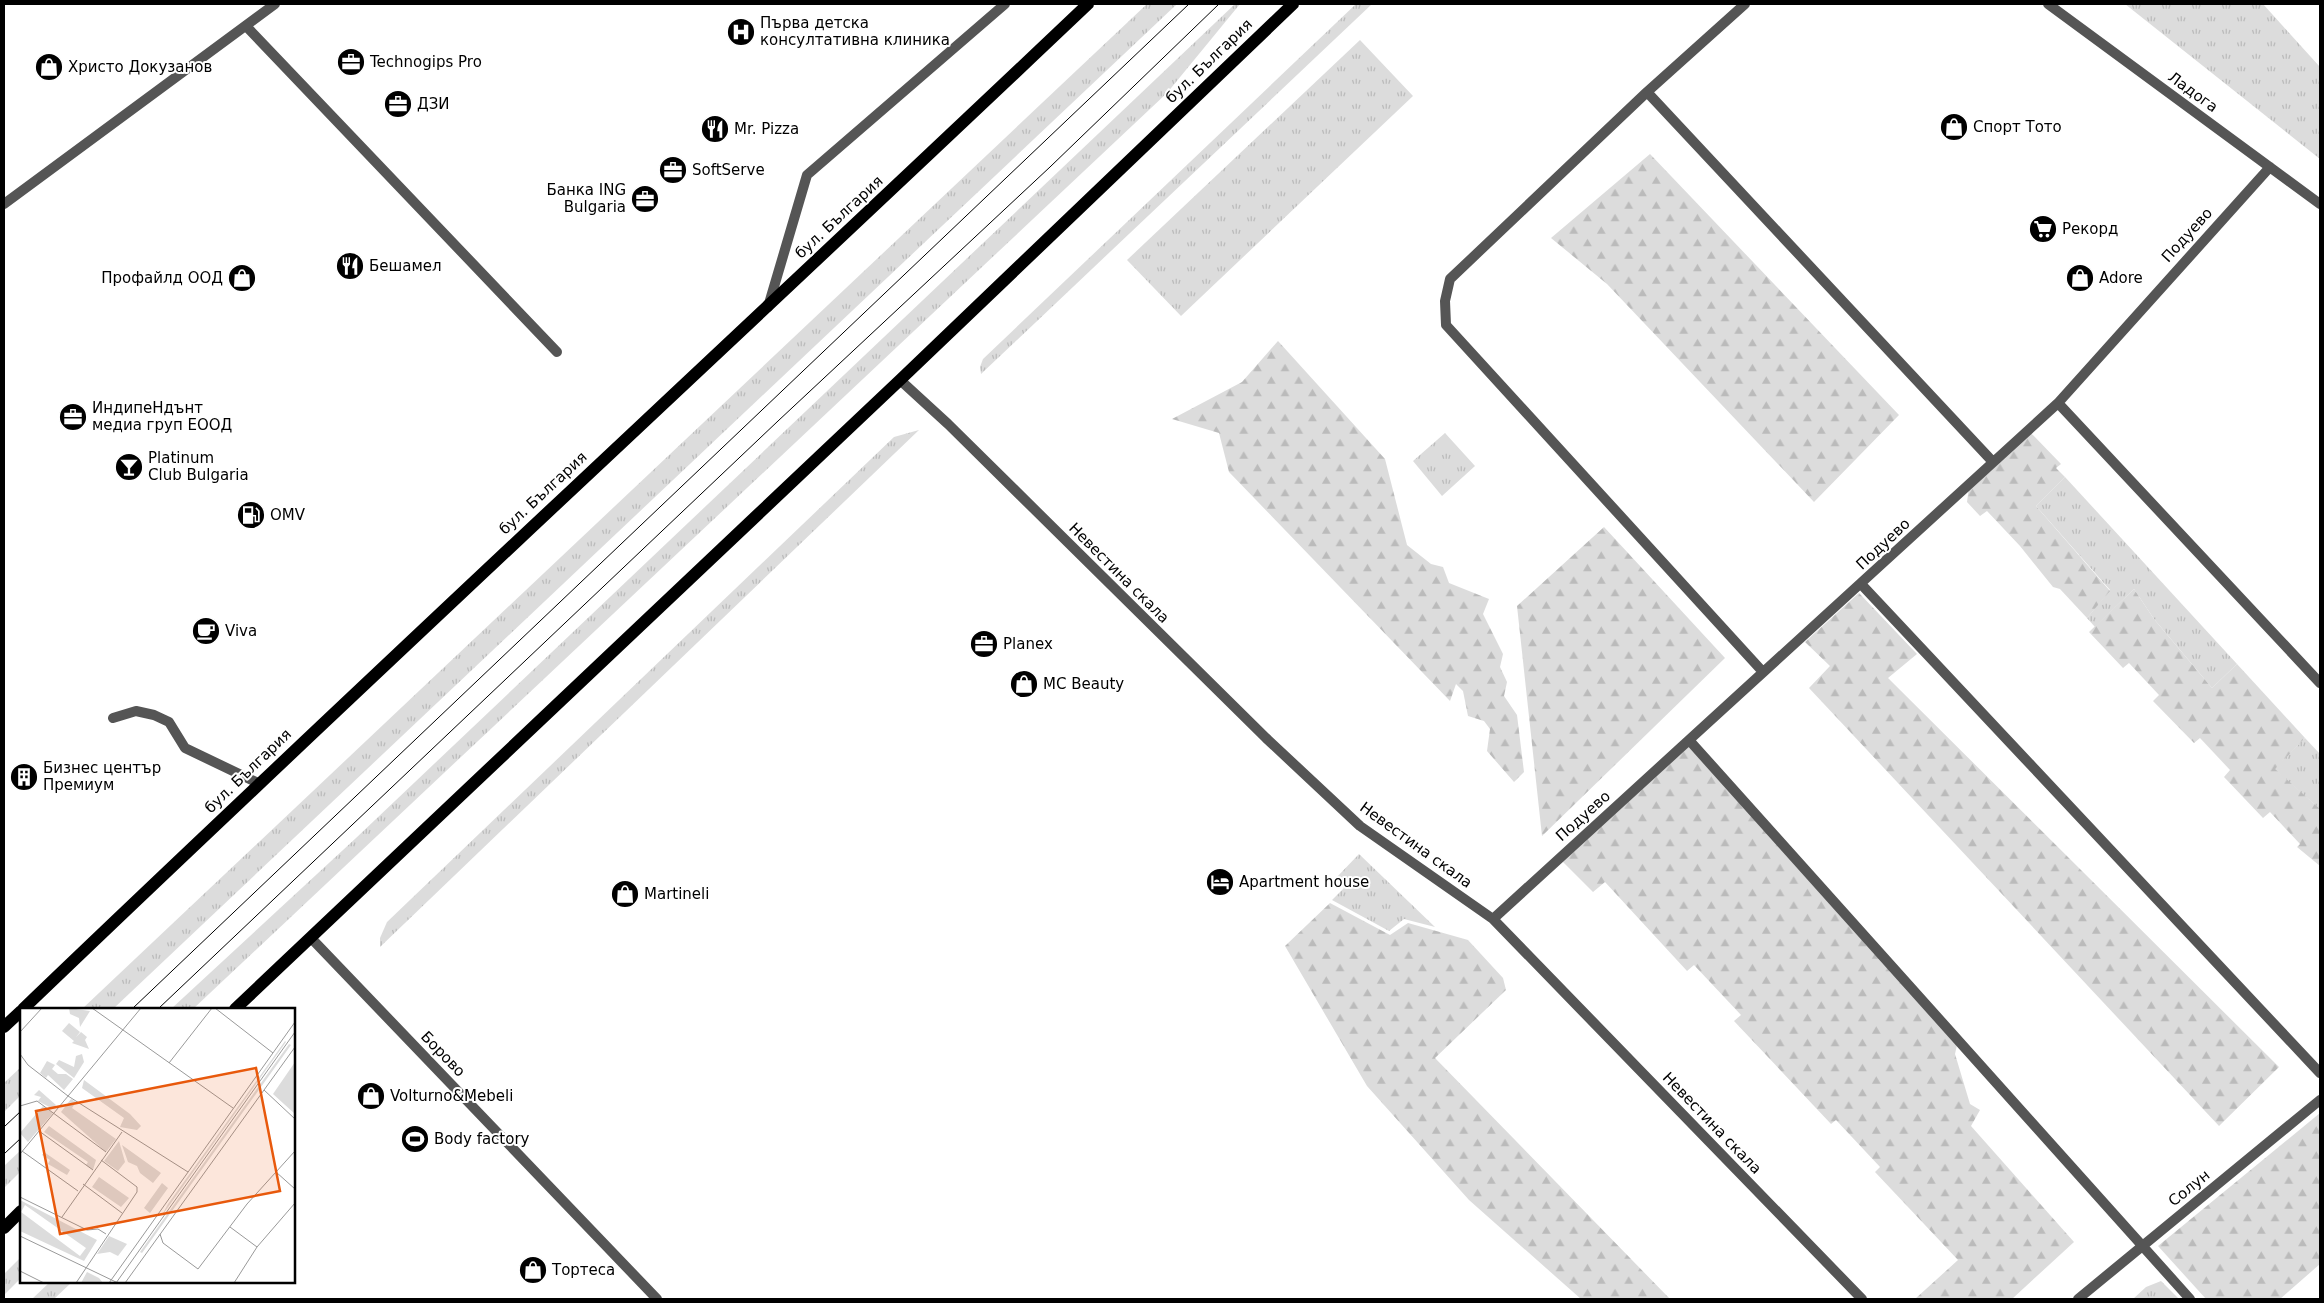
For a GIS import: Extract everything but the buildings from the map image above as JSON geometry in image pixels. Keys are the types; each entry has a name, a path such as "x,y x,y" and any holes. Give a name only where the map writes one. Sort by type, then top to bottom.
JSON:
{"main road":[{"name":"бул. България","path":"24,1008 258,783 603,458 767,308 1088,4"},
{"name":"бул. България","path":"236,1008 900,380 1293,4"},
{"name":"бул. България","path":"4,1028 20,1012"},
{"path":"4,1228 20,1212"}],"street":[{"path":"4,204 275,4"},
{"path":"767,308 807,176 1005,4"},
{"path":"1745,4 1647,92 1450,279 1445,301 1446,325 1763,672"},
{"name":"Ладога","path":"2048,4 2320,204"},
{"path":"246,26 556,352"},
{"path":"1647,92 1994,462"},
{"name":"Подуево","path":"1493,919 2058,403 2270,167"},
{"name":"Невестина скала","path":"900,380 948,424 1266,738 1360,826 1493,919 1862,1299"},
{"path":"2058,403 2320,683"},
{"path":"1861,584 2320,1073"},
{"path":"113,718 136,711 154,715 169,722 185,748 258,783"},
{"path":"1689,740 2140,1247 2190,1299"},
{"name":"Борово","path":"310,938 657,1299"},
{"name":"Солун","path":"2078,1299 2320,1100"}],"green space":[{"path":"1147,4 1177,4 114,1008 83,1008"},
{"path":"1235,4 1240,4 1167,93 194,1008 172,1008 356,838"},
{"path":"1356,4 1372,4 981,374 980,367 983,359"},
{"path":"2125,4 2263,4 2320,67 2320,159"},
{"path":"1360,40 1413,96 1181,316 1127,260"},
{"path":"1650,154 1899,415 1814,502 1607,284 1551,238"},
{"path":"1278,341 1385,459 1407,545 1431,564 1443,567 1449,583 1489,599 1483,614 1503,654 1500,667 1507,682 1504,696 1517,715 1524,772 1514,782 1487,751 1490,729 1484,721 1468,716 1463,691 1456,684 1450,701 1229,472 1219,433 1172,419 1242,382"},
{"path":"919,430 380,947 380,938 387,922 894,437"},
{"path":"2029,431 2061,464 2056,468 2065,477 2036,506 2110,591 2087,618 2060,589 2053,587 2020,546 1987,511 1980,516 1967,502 1969,487"},
{"path":"1445,433 1475,466 1442,496 1413,461"},
{"path":"2065,477 2237,664 2212,688 2154,619 2134,589 2095,627 2087,618 2110,590 2036,506"},
{"path":"1604,527 1725,658 1542,836 1517,606"},
{"path":"2134,589 2154,619 2212,688 2237,664 2305,738 2275,769 2320,809 2320,866 2297,847 2300,844 2270,812 2263,818 2224,777 2230,770 2200,738 2194,743 2153,701 2159,695 2129,663 2123,668 2089,632"},
{"path":"1859,593 1917,654 1888,678 2279,1067 2219,1126 1809,688 1830,666 1805,642"},
{"path":"2305,738 2320,754 2320,809 2274,769"},
{"path":"1689,742 1957,1045 1955,1054 1970,1104 1980,1110 1971,1126 2074,1242 2012,1299 1915,1299 1958,1260 1875,1172 1880,1167 1836,1120 1831,1124 1734,1021 1741,1015 1694,965 1687,971 1605,882 1593,892 1561,860"},
{"path":"1359,854 1435,927 1404,919 1389,931 1332,900 1344,888 1336,878"},
{"path":"1330,903 1390,935 1408,923 1468,940 1503,978 1506,990 1435,1058 1670,1299 1581,1299 1469,1200 1367,1086 1285,946"},
{"path":"20,1068 20,1096 4,1112 4,1083"},
{"path":"2320,1113 2320,1264 2280,1299 2206,1299 2158,1246"},
{"path":"20,1151 20,1172 4,1188 4,1166"},
{"path":"20,1258 20,1279 4,1295 4,1274"},
{"path":"2161,1281 2179,1299 2133,1299 2146,1287"},
{"path":"49,1283 71,1283 54,1299 32,1299"}],"tram line":[{"path":"133,1008 1189,4"},
{"path":"159,1008 778,421 1050,167 1219,4"},
{"path":"4,1127 20,1112"},
{"path":"4,1154 20,1139"}],"place":[{"name":"Първа детска консултативна клиника","path":"741,32"},
{"name":"Technogips Pro","path":"351,62"},
{"name":"Христо Докузанов","path":"49,67"},
{"name":"ДЗИ","path":"398,104"},
{"name":"Спорт Тото","path":"1954,127"},
{"name":"Mr. Pizza","path":"715,129"},
{"name":"SoftServe","path":"673,170"},
{"name":"Банка ING Bulgaria","path":"645,199"},
{"name":"Рекорд","path":"2043,229"},
{"name":"Бешамел","path":"350,266"},
{"name":"Профайлд ООД","path":"242,278"},
{"name":"Adore","path":"2080,278"},
{"name":"ИндипеНдънт медиа груп ЕООД","path":"73,417"},
{"name":"Platinum Club Bulgaria","path":"129,467"},
{"name":"OMV","path":"251,515"},
{"name":"Viva","path":"206,631"},
{"name":"Planex","path":"984,644"},
{"name":"MC Beauty","path":"1024,684"},
{"name":"Бизнес център Премиум","path":"24,777"},
{"name":"Apartment house","path":"1220,882"},
{"name":"Martineli","path":"625,894"},
{"name":"Volturno&Mebeli","path":"371,1096"},
{"name":"Body factory","path":"415,1139"},
{"name":"Тортеса","path":"533,1270"}]}
